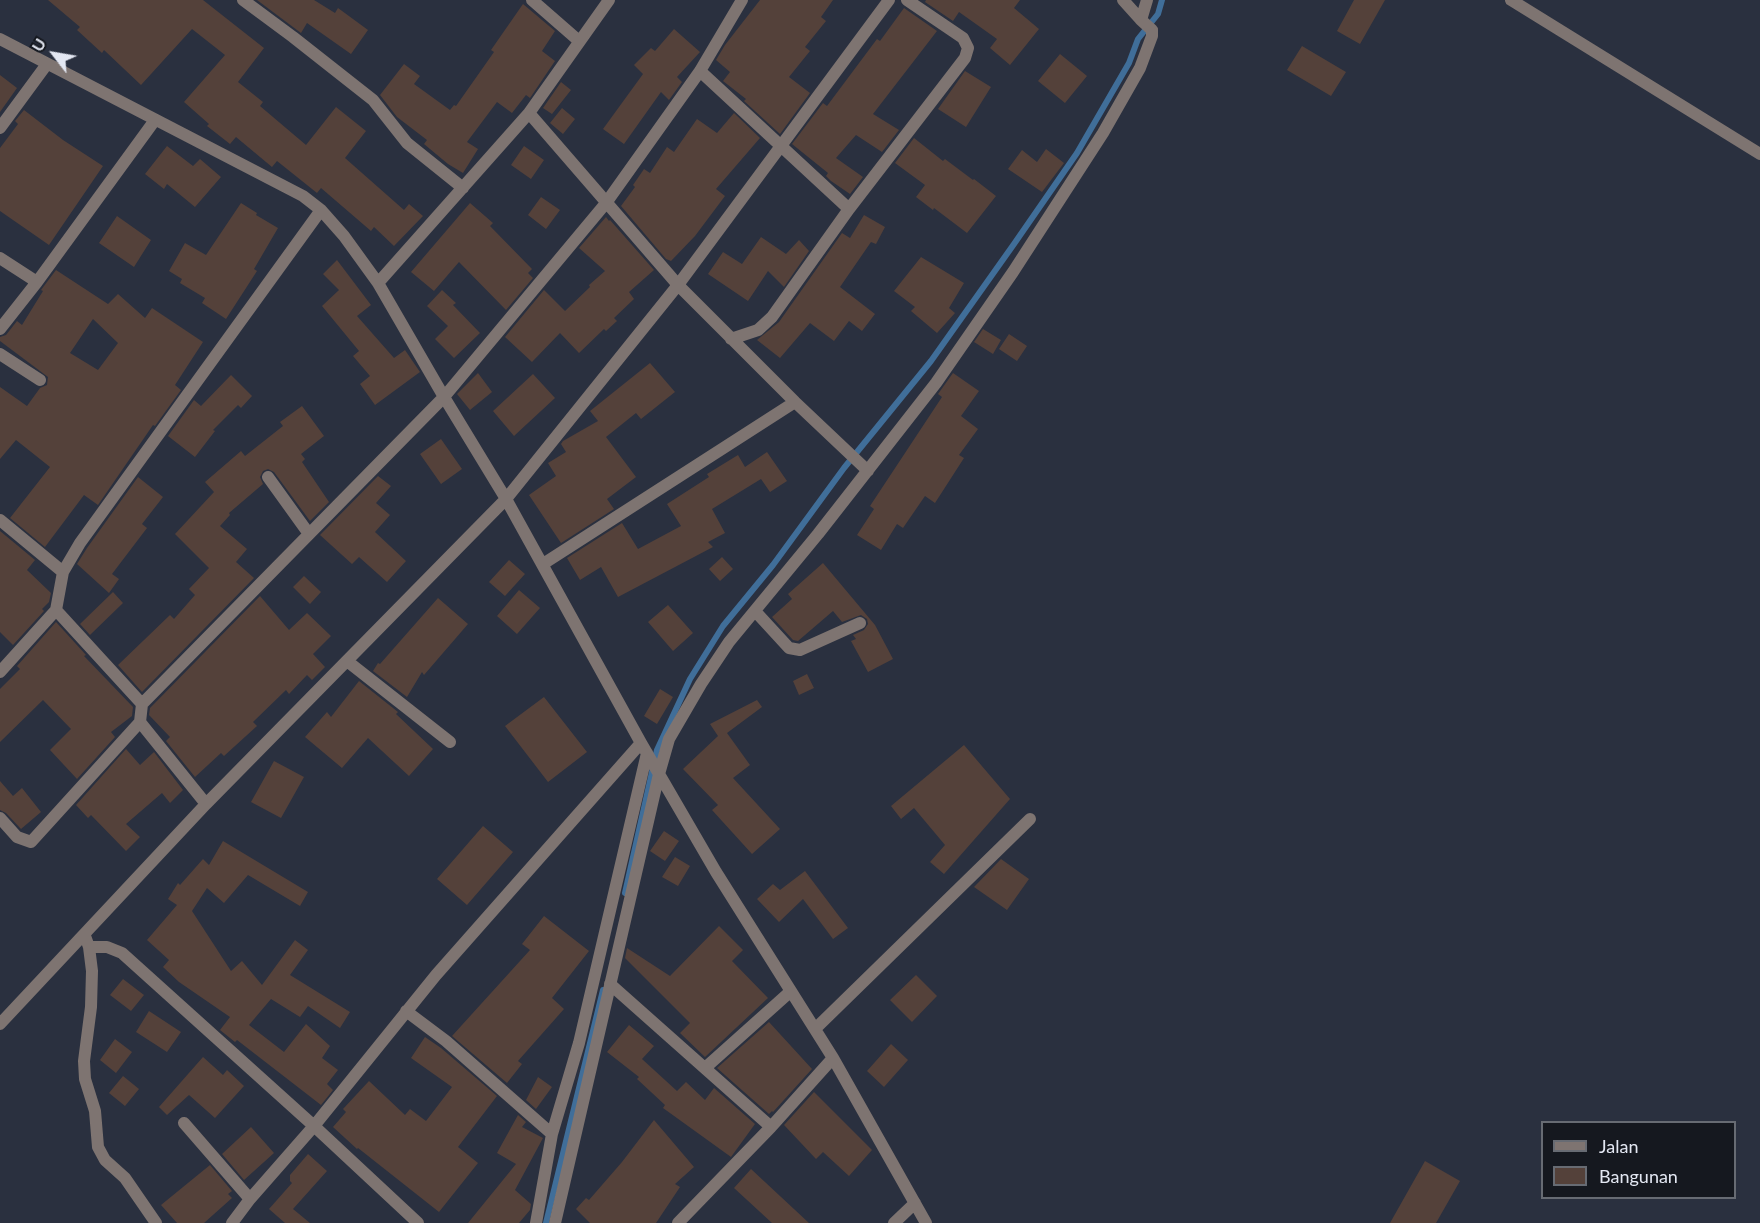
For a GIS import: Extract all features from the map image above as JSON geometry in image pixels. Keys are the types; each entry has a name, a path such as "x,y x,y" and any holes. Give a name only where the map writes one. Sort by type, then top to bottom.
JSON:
{"street":[{"path":"243,0 373,100 407,143 463,188"},
{"path":"532,0 579,41"},
{"path":"378,283 528,113 609,0"},
{"path":"0,818 17,837 31,842 140,722 142,704 444,397 606,202 700,71 742,0"},
{"path":"0,1024 87,942 206,804 506,499 678,285 889,0"},
{"path":"731,339 758,330 772,317 849,208 965,58 968,48 963,38 907,0"},
{"path":"232,1223 436,975 651,760 669,739 685,709 729,642 864,467 936,383 1013,272 1097,143 1140,68 1152,36 1146,24 1123,0"},
{"path":"1146,24 1147,0"},
{"path":"1511,0 1760,154"},
{"path":"0,39 303,196 321,210 344,236 378,283 506,499 651,760 716,872 833,1058 926,1223"},
{"path":"0,128 47,64"},
{"path":"700,71 849,208"},
{"path":"528,113 678,285 864,467"},
{"path":"0,329 156,120"},
{"path":"0,672 56,610 63,572 80,543 321,210"},
{"path":"0,258 37,282"},
{"path":"0,354 40,380"},
{"path":"543,564 795,402"},
{"path":"268,477 309,534"},
{"path":"0,520 63,572"},
{"path":"56,610 142,704"},
{"path":"755,611 789,648 800,650 860,623"},
{"path":"347,661 450,742"},
{"path":"140,722 206,804"},
{"path":"555,1223 610,984 651,760"},
{"path":"536,1223 552,1134 579,1043 651,760"},
{"path":"815,1029 1030,819"},
{"path":"87,942 122,953 418,1223"},
{"path":"87,942 92,971 91,1007 84,1061 85,1079 95,1111 98,1147 105,1160 124,1178 156,1223"},
{"path":"610,984 771,1127"},
{"path":"705,1068 791,991"},
{"path":"406,1011 446,1041 552,1134"},
{"path":"678,1223 771,1127 833,1058"},
{"path":"184,1123 250,1199"},
{"path":"894,1223 915,1203"}],"building":[{"path":"48,0 203,0 264,48 238,82 263,102 260,106 306,145 336,107 366,131 345,158 404,210 409,204 423,216 394,246 374,227 371,231 321,188 317,193 277,161 272,167 236,137 230,144 207,126 209,124 184,102 225,55 192,29 141,85 104,50 102,53 77,30 80,27"},
{"path":"257,0 314,0 335,13 338,8 368,30 351,54 307,23 301,33"},
{"path":"760,0 833,0 821,17 826,21 805,47 810,51 789,77 810,93 780,134 744,101 746,99 723,81 730,72 716,60"},
{"path":"926,0 1020,0 1014,8 1039,29 1010,65 990,48 997,39 959,12 953,21 925,2"},
{"path":"1354,0 1385,0 1360,44 1337,31"},
{"path":"523,4 555,31 542,51 555,61 530,98 526,95 512,113 497,102 467,142 478,149 463,173 424,144 427,140 397,117 380,95 404,64 420,76 414,84 450,110 454,105 456,106 494,52 491,50"},
{"path":"904,8 937,31 873,114 899,130 882,152 856,135 836,158 863,177 850,194 831,181 826,176 828,173 792,144 823,103 827,106 877,39 880,41"},
{"path":"674,29 700,52 677,77 682,82 669,100 661,92 624,144 603,129 643,74 634,65 651,48 655,51"},
{"path":"1302,46 1346,72 1331,96 1287,70"},
{"path":"1060,54 1087,76 1065,103 1038,81"},
{"path":"965,71 991,87 966,127 938,109"},
{"path":"0,75 17,88 0,112"},
{"path":"561,82 571,90 552,114 543,108"},
{"path":"562,108 575,119 563,134 550,123"},
{"path":"24,110 63,140 103,166 49,245 0,211 0,148 18,124 15,121"},
{"path":"734,113 760,138 716,189 725,196 695,236 671,261 666,259 621,206 635,187 633,185 644,169 650,173 667,147 674,152 697,119 717,133"},
{"path":"914,138 943,161 945,159 996,196 967,233 916,197 925,185 895,163"},
{"path":"167,146 193,166 200,159 221,177 195,207 167,184 164,189 145,174"},
{"path":"524,146 544,160 531,179 511,165"},
{"path":"1046,149 1064,163 1042,192 1008,169 1022,150 1037,162"},
{"path":"541,197 560,210 546,229 528,215"},
{"path":"241,203 278,228 254,269 257,271 226,319 202,303 205,298 180,283 182,279 169,271 185,243 206,255"},
{"path":"470,203 493,223 490,226 532,269 528,273 533,278 506,310 459,262 434,291 411,272"},
{"path":"864,215 885,227 876,244 871,242 840,287 875,314 862,331 849,321 834,341 810,323 780,358 757,340 779,322 842,233 850,238"},
{"path":"117,216 151,240 134,267 99,243"},
{"path":"606,217 654,270 629,292 634,299 614,318 617,321 606,331 604,329 579,353 560,333 532,362 505,337 544,290 565,311 605,271 579,248"},
{"path":"761,237 786,254 799,240 809,251 784,287 768,271 748,301 708,274 723,252 742,264"},
{"path":"921,257 964,283 949,308 955,313 937,333 911,311 915,307 894,291"},
{"path":"337,260 371,305 357,316 394,358 405,350 420,372 375,405 360,384 370,376 353,356 359,351 322,306 339,290 323,274"},
{"path":"56,270 108,304 118,294 145,318 152,308 203,342 175,385 181,390 155,426 153,425 98,505 84,495 45,547 10,518 50,467 16,440 0,459 0,387 27,406 40,388 47,385 48,377 0,341 0,337 6,335 17,321 22,325 43,291 41,290","holes":["93,319 118,343 98,370 70,353"]},
{"path":"442,290 456,303 453,305 480,333 454,358 435,339 448,326 427,306"},
{"path":"983,329 1001,340 993,354 974,342"},
{"path":"1009,334 1027,346 1017,361 999,349"},
{"path":"650,363 675,392 641,419 636,413 606,437 636,477 607,499 614,509 561,543 529,495 556,476 548,463 566,452 561,444 563,441 598,421 590,411"},
{"path":"478,373 492,392 470,410 457,394"},
{"path":"953,373 979,391 961,416 978,429 959,455 964,458 935,503 925,496 903,528 897,524 881,550 857,535 874,509 870,506 942,397 938,394"},
{"path":"533,374 555,398 514,436 493,411"},
{"path":"231,375 252,396 241,408 238,405 213,430 215,431 195,457 168,436 194,400 201,406"},
{"path":"302,406 324,436 301,454 305,459 302,462 329,502 310,521 274,472 268,469 263,471 260,477 263,484 229,513 230,515 220,526 247,549 236,562 254,578 142,692 118,665 170,615 174,619 195,595 189,589 209,568 175,534 214,492 205,482 241,451 245,456 283,426 280,422"},
{"path":"441,439 462,469 441,484 420,454"},
{"path":"767,452 787,481 770,492 761,479 712,509 725,533 708,542 713,547 618,597 601,567 580,580 567,558 622,523 638,549 681,526 667,504 709,477 707,474 738,455 745,467"},
{"path":"378,476 391,486 376,503 390,515 375,532 406,561 387,582 359,557 352,564 320,535"},
{"path":"138,477 163,497 142,524 147,528 112,574 119,579 109,593 77,564"},
{"path":"0,531 35,560 27,570 51,593 49,602 42,609 44,611 13,645 0,632"},
{"path":"722,557 733,569 720,581 709,569"},
{"path":"509,560 525,574 505,596 489,582"},
{"path":"823,563 875,625 893,659 868,672 851,641 856,639 853,635 864,630 868,624 867,619 861,615 842,622 833,611 798,641 793,640 772,617 792,599 788,594"},
{"path":"304,576 321,592 310,604 293,587"},
{"path":"519,590 540,608 517,634 497,616"},
{"path":"113,592 123,603 90,635 80,624"},
{"path":"260,596 289,630 307,613 331,636 313,654 325,667 312,680 307,675 289,694 286,690 253,722 257,726 224,756 221,753 195,777 166,741 170,737 149,715 150,708"},
{"path":"438,598 468,624 424,675 422,672 407,697 373,671"},
{"path":"668,605 693,633 673,651 648,622"},
{"path":"56,622 86,655 84,656 133,707 132,716 111,732 115,737 77,779 50,750 71,729 43,700 0,742 0,689 20,669 17,666"},
{"path":"807,674 814,688 799,695 793,681"},
{"path":"359,681 398,712 396,714 433,749 409,776 368,738 342,768 305,737 327,712 331,717"},
{"path":"660,689 673,697 657,724 644,716"},
{"path":"544,697 587,752 548,782 505,726"},
{"path":"757,700 762,707 727,733 750,765 733,778 780,829 752,854 712,810 718,805 683,769 718,736 710,724"},
{"path":"964,745 1010,799 944,874 930,862 945,845 914,808 901,819 891,806"},
{"path":"126,749 140,765 154,752 183,790 170,803 162,793 126,824 140,837 126,851 91,815 88,818 76,805"},
{"path":"274,761 304,777 281,818 251,802"},
{"path":"0,781 13,796 22,788 41,812 21,829 6,813 0,810"},
{"path":"483,826 513,852 467,905 437,879"},
{"path":"664,831 679,841 665,861 650,851"},
{"path":"223,841 308,892 300,906 248,875 224,903 207,888 192,911 231,971 242,961 262,985 295,940 308,950 290,975 350,1012 340,1028 308,1006 300,1017 271,999 249,1025 284,1052 306,1024 330,1046 322,1058 338,1070 327,1084 333,1090 321,1105 237,1040 235,1042 220,1030 230,1017 179,982 163,967 169,960 147,940 177,905 168,899 178,883 180,885 203,859 209,865"},
{"path":"675,857 690,866 678,886 662,877"},
{"path":"1001,859 1029,879 1007,910 974,887"},
{"path":"805,871 848,928 833,939 803,899 779,922 757,899 773,884 780,890"},
{"path":"544,916 589,951 552,998 564,1009 518,1061 522,1064 507,1083 452,1036 530,950 522,944"},
{"path":"719,926 743,950 732,961 768,998 705,1057 680,1033 690,1023 625,958 627,948 670,976"},
{"path":"916,975 937,996 912,1022 890,1000"},
{"path":"123,979 144,995 131,1011 110,995"},
{"path":"149,1011 181,1032 167,1052 136,1032"},
{"path":"769,1022 812,1069 769,1114 717,1068"},
{"path":"629,1025 654,1046 642,1059 677,1091 686,1082 705,1100 714,1088 755,1124 731,1157 663,1108 665,1105 637,1079 639,1077 607,1052"},
{"path":"425,1037 497,1096 458,1147 478,1163 439,1212 357,1149 333,1127 346,1112 343,1109 369,1081 405,1115 410,1109 426,1121 452,1087 411,1058"},
{"path":"115,1039 132,1052 116,1073 100,1060"},
{"path":"891,1044 908,1060 884,1087 867,1071"},
{"path":"203,1057 223,1075 227,1070 244,1086 215,1118 189,1095 167,1115 159,1107"},
{"path":"123,1076 139,1089 125,1106 109,1093"},
{"path":"538,1077 552,1087 536,1109 526,1100"},
{"path":"814,1092 872,1150 849,1176 823,1152 816,1159 784,1125"},
{"path":"518,1115 526,1122 522,1127 543,1138 515,1190 531,1204 530,1210 519,1223 468,1223 516,1164 497,1153"},
{"path":"654,1120 694,1167 675,1184 680,1187 656,1223 590,1223 576,1209 586,1198 589,1200"},
{"path":"251,1127 274,1153 244,1180 222,1154"},
{"path":"308,1154 327,1171 293,1209 310,1223 285,1223 269,1209 292,1183 290,1175"},
{"path":"1425,1161 1460,1181 1436,1223 1390,1223"},
{"path":"210,1165 232,1191 228,1194 232,1198 204,1223 177,1223 161,1205"},
{"path":"751,1169 809,1223 772,1223 734,1188"}],"waterway":[{"path":"625,893 657,750 690,679 723,626 773,565 844,468 931,361 1014,244 1077,153 1129,63 1138,39 1158,14 1162,0"},
{"path":"546,1223 603,990"}]}
